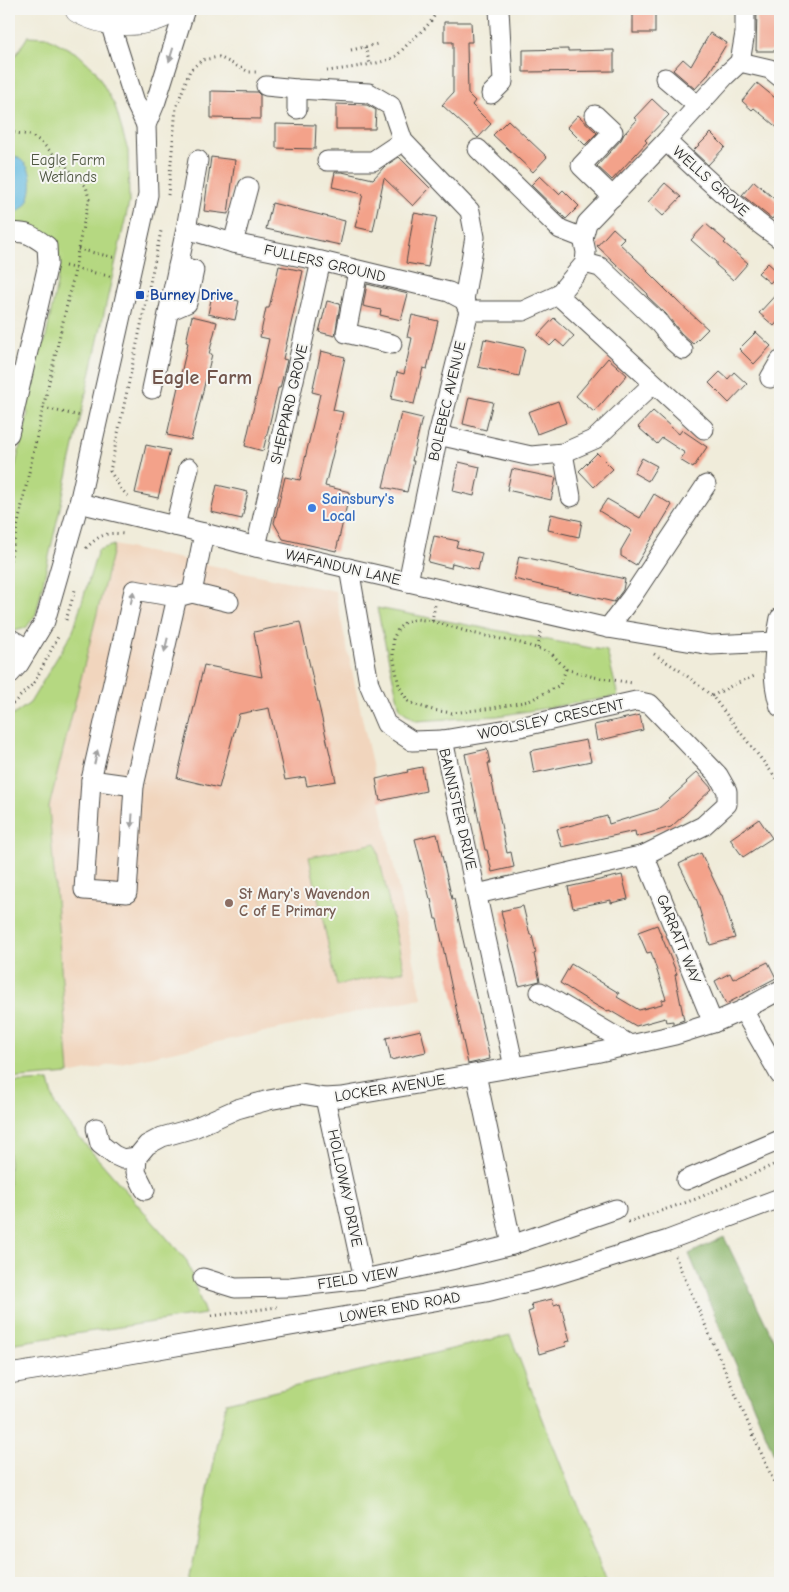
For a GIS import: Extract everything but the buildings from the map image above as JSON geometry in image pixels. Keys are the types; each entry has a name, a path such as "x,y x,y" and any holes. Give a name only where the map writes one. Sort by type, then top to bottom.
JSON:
{"highway":[{"path":"79,9 109,20 137,21 165,13 171,9"}],"street":[{"path":"146,125 156,101 185,9"},
{"path":"492,94 503,82 499,9"},
{"path":"262,79 298,89 369,93 391,106 403,141 470,211 475,237 466,305 523,311 558,295 585,263 586,252 583,238 587,223 740,62 745,33 745,9"},
{"path":"9,675 19,664 45,621 79,503 148,195 146,125 135,102 109,20"},
{"path":"740,62 770,69 780,77"},
{"path":"665,78 698,106"},
{"path":"297,109 298,89"},
{"path":"595,114 612,132 581,166 613,197"},
{"path":"327,161 374,161 403,141"},
{"name":"WELLS GROVE","path":"666,141 716,188 780,239"},
{"path":"478,149 560,229 583,238"},
{"path":"152,389 186,229 198,160"},
{"path":"233,243 248,187"},
{"name":"FULLERS GROUND","path":"186,229 233,243 321,261 449,292 466,305"},
{"path":"9,233 19,232 32,235 46,246 48,262 13,395 9,434"},
{"name":"SHEPPARD GROVE","path":"256,547 321,261"},
{"path":"585,263 600,267 658,322 683,350"},
{"path":"358,271 346,333 392,344"},
{"path":"558,295 704,429"},
{"name":"BOLEBEC AVENUE","path":"408,582 466,305"},
{"path":"770,378 780,361"},
{"path":"438,435 531,456 563,453 595,439 653,384"},
{"path":"563,453 571,497"},
{"path":"175,526 189,468"},
{"path":"608,628 631,598 706,485"},
{"name":"WAFANDUN LANE","path":"79,503 256,547 608,628 711,645 775,642"},
{"path":"204,533 185,595 134,786 128,893 84,890 90,780 134,590 185,595 229,602"},
{"name":"BANNISTER DRIVE","path":"349,568 370,684 386,724 412,740 443,740 514,1068"},
{"path":"780,618 775,642 773,672 776,696 780,707"},
{"path":"9,638 28,649"},
{"name":"WOOLSLEY CRESCENT","path":"443,740 520,727 636,702 650,704 718,775 727,791 727,804 703,826 644,855 477,894"},
{"path":"90,780 134,786"},
{"name":"GARRATT WAY","path":"644,855 713,1023"},
{"name":"LOCKER AVENUE","path":"137,1157 147,1145 162,1137 207,1124 237,1109 269,1100 301,1094 325,1098 342,1096 595,1053 675,1035 713,1023 743,1010 780,990"},
{"path":"540,992 630,1045"},
{"path":"743,1010 780,1076"},
{"path":"476,1074 512,1245"},
{"name":"HOLLOWAY DRIVE","path":"325,1098 364,1279"},
{"path":"96,1128 100,1144 114,1155 123,1159 137,1157 136,1172 145,1190"},
{"path":"686,1180 780,1140"},
{"name":"LOWER END ROAD","path":"9,1374 486,1292 552,1276 668,1240 780,1198"},
{"name":"FIELD VIEW","path":"203,1278 235,1288 290,1287 364,1279 512,1245 616,1209"}],"path":[{"path":"323,72 370,64 395,57 423,30 435,16 437,9"},
{"path":"351,50 378,44"},
{"path":"365,47 370,64"},
{"path":"168,197 176,108 190,70 202,60 219,57 262,79"},
{"path":"134,501 120,489 110,471 162,223"},
{"path":"78,249 120,259"},
{"path":"48,262 128,281"},
{"path":"123,306 168,313"},
{"path":"9,565 42,408"},
{"path":"432,621 435,604"},
{"path":"566,669 560,685 528,701 452,713 433,710 408,701 399,686 393,655 393,639 404,622 416,619 432,621 472,633 538,648 552,654 566,669 594,677 631,682 638,685"},
{"path":"538,648 542,627"},
{"path":"712,696 750,677 773,672"},
{"path":"668,1240 780,1496"}],"shaded area":[{"name":"St Mary's Wavendon C of E Primary","path":"114,545 335,591 422,998 69,1074 49,807"}],"green space":[{"name":"Eagle Farm Wetlands","path":"28,36 47,37 78,54 95,70 115,106 128,151 129,203 36,614 26,628 11,632 9,630 9,475 14,472 28,413 22,400 36,346 45,342 58,278 52,271 55,241 34,244 21,241 9,242 9,66"},
{"path":"114,545 49,807 69,1074 9,1079 9,718 30,703 73,631 98,550"},
{"path":"377,608 607,651 618,696 498,716 416,721 400,709"},
{"path":"376,843 404,971 337,985 309,857"},
{"path":"49,1081 55,1105 78,1136 187,1261 205,1314 9,1344 9,1083"},
{"path":"724,1237 780,1353 780,1468 689,1254"},
{"path":"510,1335 607,1583 189,1583 226,1403"}],"water":[{"path":"9,153 20,159 28,168 31,189 29,197 22,208 16,212 9,213"}],"place":[{"name":"Burney Drive","path":"140,295"},
{"name":"Sainsbury's Local","path":"312,508"},
{"name":"St Mary's Wavendon C of E Primary","path":"229,903"}],"district":[{"name":"Eagle Farm","path":"202,377"}]}
